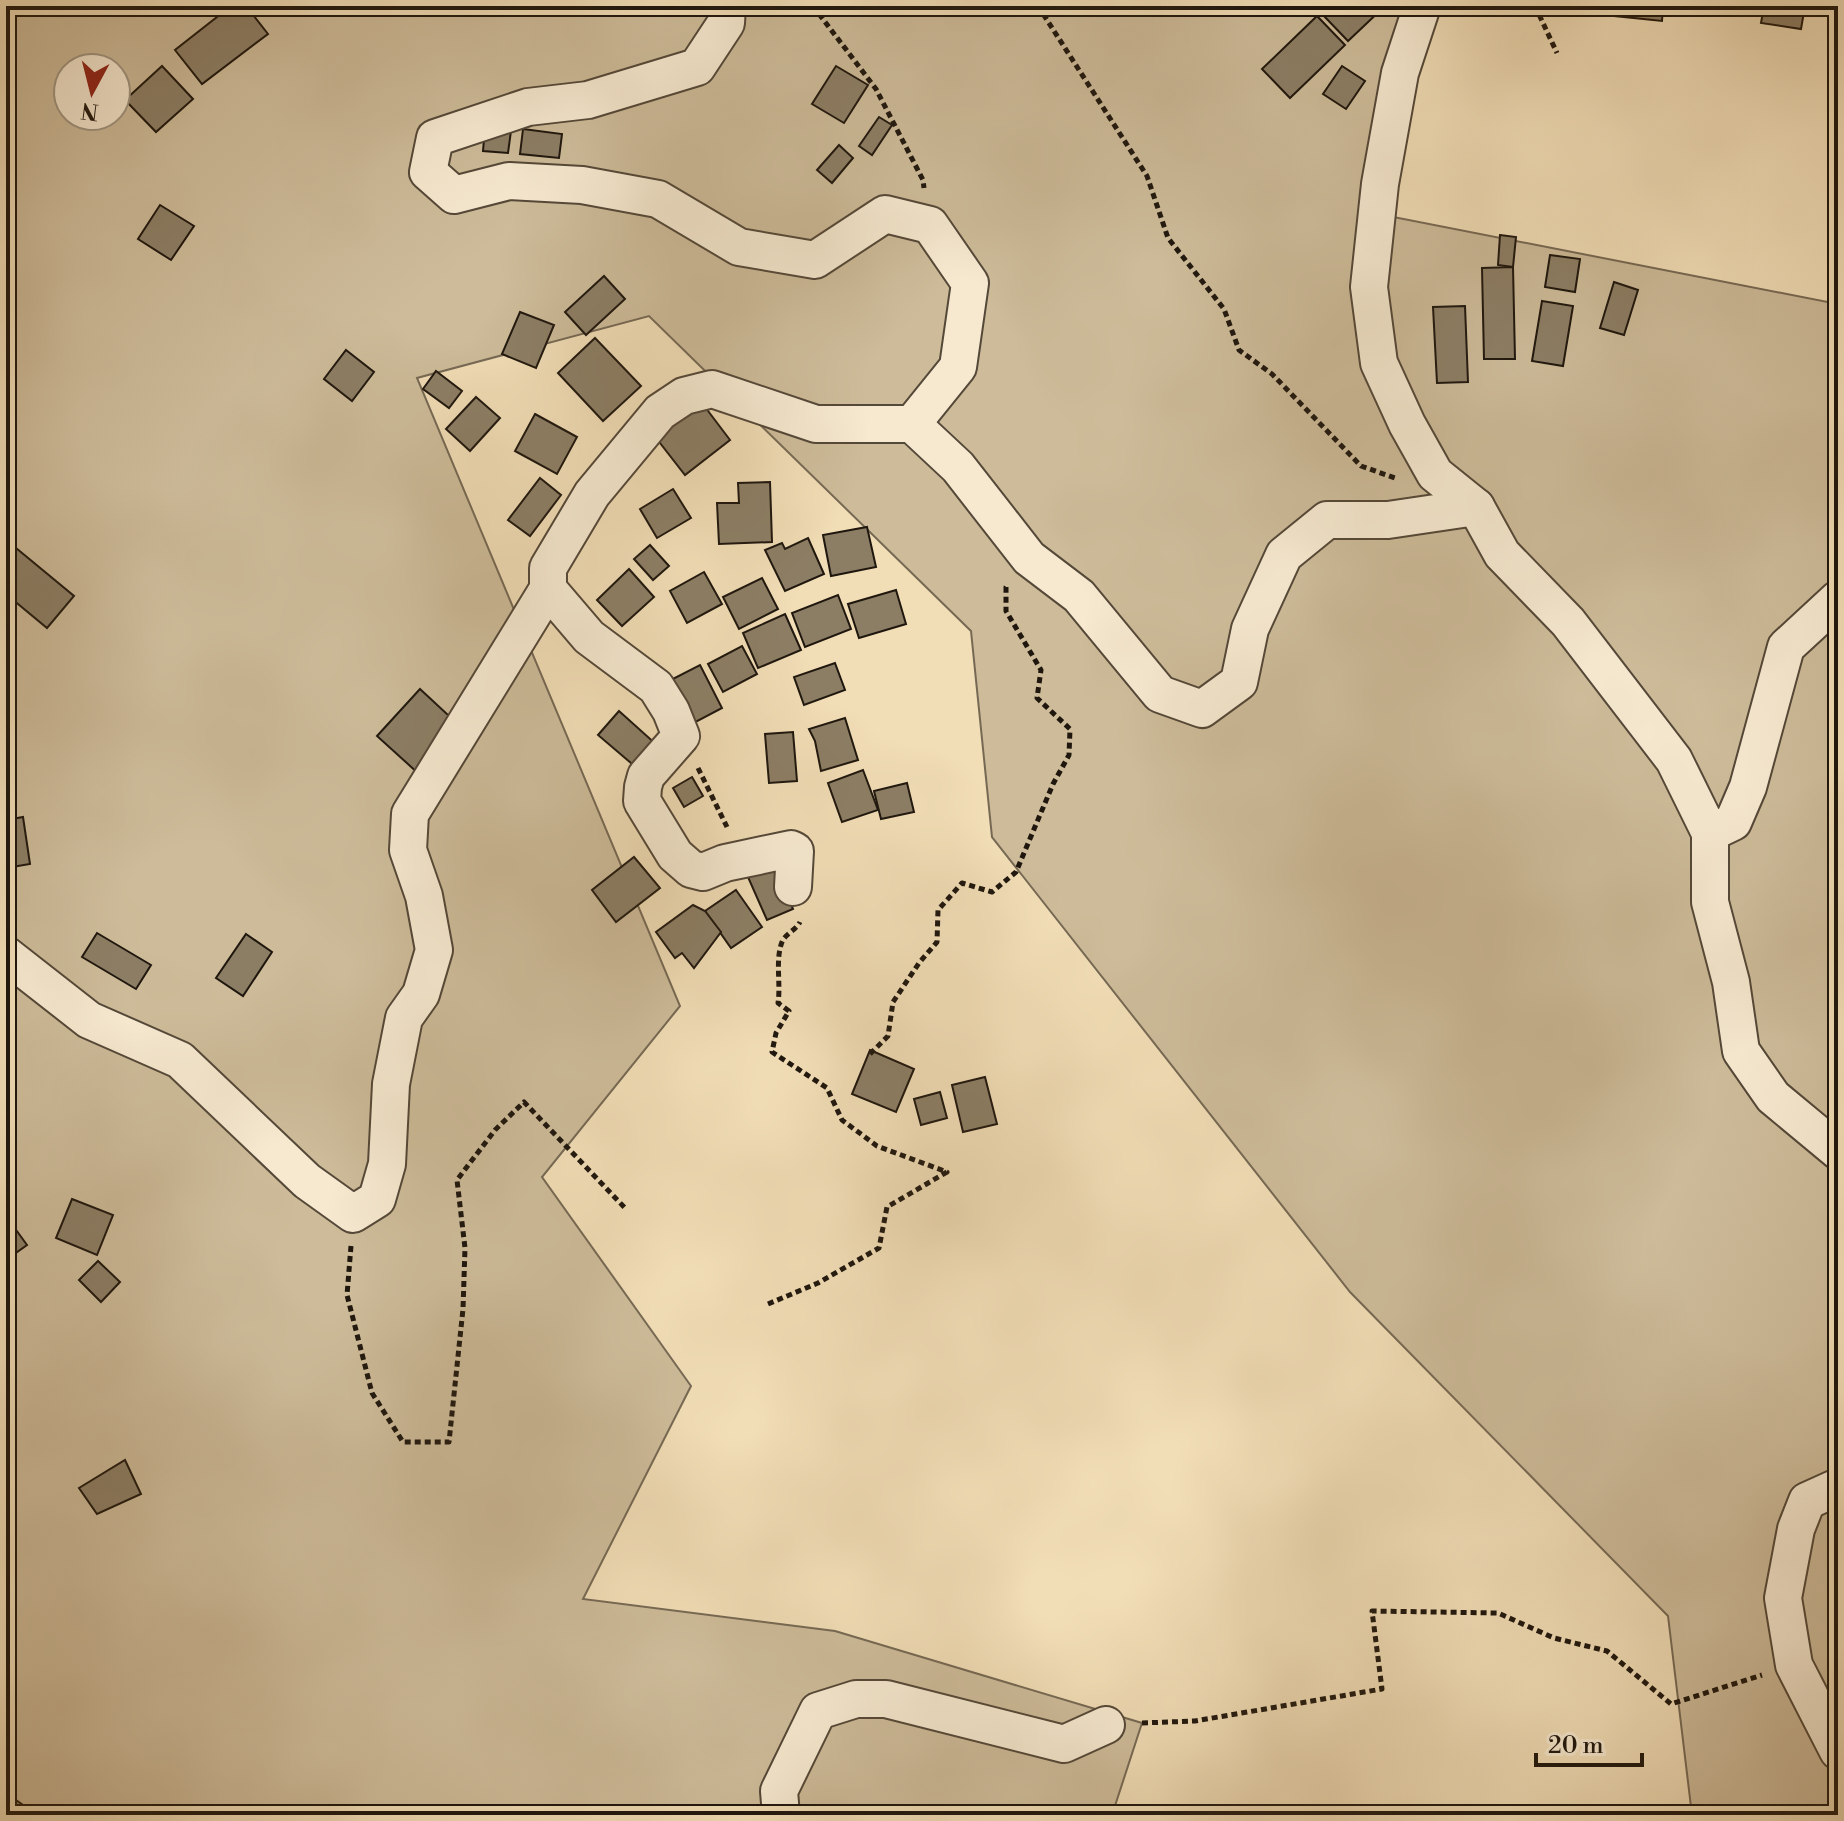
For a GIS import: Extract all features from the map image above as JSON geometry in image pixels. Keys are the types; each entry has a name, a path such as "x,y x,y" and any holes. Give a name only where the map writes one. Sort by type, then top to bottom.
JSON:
{"street":[{"path":"727,6 726,23 697,67 588,100 528,107 435,138 428,172 454,195 509,181 582,185 658,199 739,247 815,260 885,214 930,225 970,283 958,367 912,424"},
{"path":"1422,6 1400,73 1380,184 1369,287 1379,363 1407,424 1435,474 1476,507 1502,554 1568,622 1674,760 1710,833 1710,902 1731,982 1741,1051 1773,1097 1838,1151"},
{"path":"6,955 89,1020 180,1060 307,1181 353,1214 377,1199 387,1164 391,1084 404,1018 421,994 434,950 424,896 408,850 410,814 548,589 548,568 592,494 660,412 684,396 712,389 816,424 912,424 958,467 1029,558 1079,596 1160,694 1202,709 1239,682 1250,629 1284,555 1327,520 1388,520 1476,507"},
{"path":"548,589 589,637 656,687 671,711 681,736 646,776 642,801 675,855 691,869 703,872 725,863 791,849 795,851 793,887"},
{"path":"1710,833 1733,822 1748,787 1786,647 1838,599"},
{"path":"1838,1487 1807,1501 1796,1529 1783,1598 1794,1665 1838,1751"},
{"path":"781,1815 779,1791 818,1711 856,1699 886,1699 1064,1744 1106,1725"}],"path":[{"path":"813,6 876,89 923,180 930,225"},
{"path":"1038,6 1147,176 1168,238 1224,309 1239,350 1272,374 1361,466 1404,481"},
{"path":"1535,6 1557,53"},
{"path":"870,1054 888,1036 893,1002 937,942 938,910 962,883 992,892 1016,872 1053,784 1069,755 1070,729 1037,698 1041,670 1006,611 1006,587 1029,558"},
{"path":"681,736 726,821 725,863"},
{"path":"768,1304 818,1283 879,1248 887,1207 947,1172 877,1146 842,1120 827,1088 772,1052 776,1033 789,1011 778,1003 783,939 797,928 808,908 793,887"},
{"path":"353,1214 347,1295 372,1393 403,1442 449,1442 463,1309 465,1248 457,1180 495,1130 524,1102 625,1208"},
{"path":"1106,1725 1195,1721 1382,1689 1372,1611 1498,1613 1554,1638 1607,1651 1671,1704 1794,1665"}],"shaded area":[{"path":"6,6 1428,6 1378,214 1838,304 1838,1815 1692,1815 1668,1616 1350,1292 992,837 971,631 649,316 417,378 680,1006 542,1177 691,1386 583,1599 835,1631 1142,1723 1112,1815 6,1815"}],"building":[{"path":"217,6 246,6 268,34 202,84 175,50 222,13"},
{"path":"1330,6 1385,6 1348,41 1322,14"},
{"path":"1606,6 1663,6 1662,21 1605,15"},
{"path":"1764,6 1805,6 1801,29 1761,23"},
{"path":"1317,16 1345,45 1290,98 1262,69"},
{"path":"162,66 193,99 156,132 132,107 132,94"},
{"path":"836,66 868,85 844,123 812,104"},
{"path":"1342,66 1365,81 1346,109 1323,94"},
{"path":"879,117 892,125 872,155 859,146"},
{"path":"485,128 511,131 508,153 483,151"},
{"path":"523,129 562,134 559,158 520,154"},
{"path":"839,145 853,158 832,183 817,170"},
{"path":"160,205 194,226 171,260 138,239"},
{"path":"1500,235 1516,237 1513,267 1498,265"},
{"path":"1550,255 1580,259 1575,292 1545,287"},
{"path":"1513,267 1515,359 1484,359 1482,268"},
{"path":"604,276 625,299 586,335 565,312"},
{"path":"1614,282 1638,290 1624,335 1600,328"},
{"path":"1542,301 1573,306 1563,366 1532,361"},
{"path":"1465,306 1468,382 1437,383 1433,307"},
{"path":"520,312 554,325 536,368 502,354"},
{"path":"595,338 641,386 603,421 558,373"},
{"path":"346,350 374,372 352,401 324,379"},
{"path":"436,371 462,391 449,408 423,389"},
{"path":"476,397 500,418 470,451 446,429"},
{"path":"699,399 730,440 685,475 653,434"},
{"path":"535,414 577,437 557,474 515,451"},
{"path":"540,478 561,495 530,536 508,520"},
{"path":"770,482 772,542 719,544 717,503 739,503 738,483"},
{"path":"673,489 691,518 657,538 640,509"},
{"path":"867,527 876,567 831,576 823,535"},
{"path":"808,538 824,574 785,591 765,550 782,543 785,549"},
{"path":"650,545 669,566 653,580 634,559"},
{"path":"16,548 74,596 47,628 6,594 6,560"},
{"path":"629,569 654,597 622,626 597,600"},
{"path":"704,572 722,604 687,623 670,591"},
{"path":"762,578 778,609 739,629 723,597"},
{"path":"896,590 906,624 859,638 848,604"},
{"path":"838,595 851,629 805,647 792,613"},
{"path":"785,614 801,650 758,668 743,633"},
{"path":"742,646 757,674 723,692 708,664"},
{"path":"835,663 845,690 804,705 794,677"},
{"path":"700,665 722,708 688,726 665,683"},
{"path":"420,689 462,728 419,774 377,736"},
{"path":"619,711 658,746 638,769 598,735"},
{"path":"845,718 858,760 821,771 815,741 809,729"},
{"path":"793,732 797,781 769,783 765,734"},
{"path":"863,770 878,810 842,822 828,783"},
{"path":"692,777 703,796 684,807 673,788"},
{"path":"907,783 914,812 881,819 874,791"},
{"path":"23,817 30,864 6,868 6,820"},
{"path":"634,857 660,888 616,922 592,890"},
{"path":"771,857 793,909 767,920 744,868"},
{"path":"736,890 762,927 731,948 705,911"},
{"path":"693,905 705,911 721,932 694,968 682,953 675,958 656,932"},
{"path":"97,933 151,965 136,989 82,957"},
{"path":"246,934 272,952 243,996 216,978"},
{"path":"870,1050 914,1069 896,1112 852,1094"},
{"path":"985,1077 997,1124 963,1132 952,1085"},
{"path":"940,1092 947,1118 921,1125 914,1099"},
{"path":"72,1199 113,1215 97,1255 56,1238"},
{"path":"6,1216 27,1245 6,1260"},
{"path":"98,1261 120,1282 101,1302 79,1280"},
{"path":"125,1460 141,1494 97,1514 79,1488"},
{"path":"6,1793 33,1812 31,1815 6,1815"}]}
